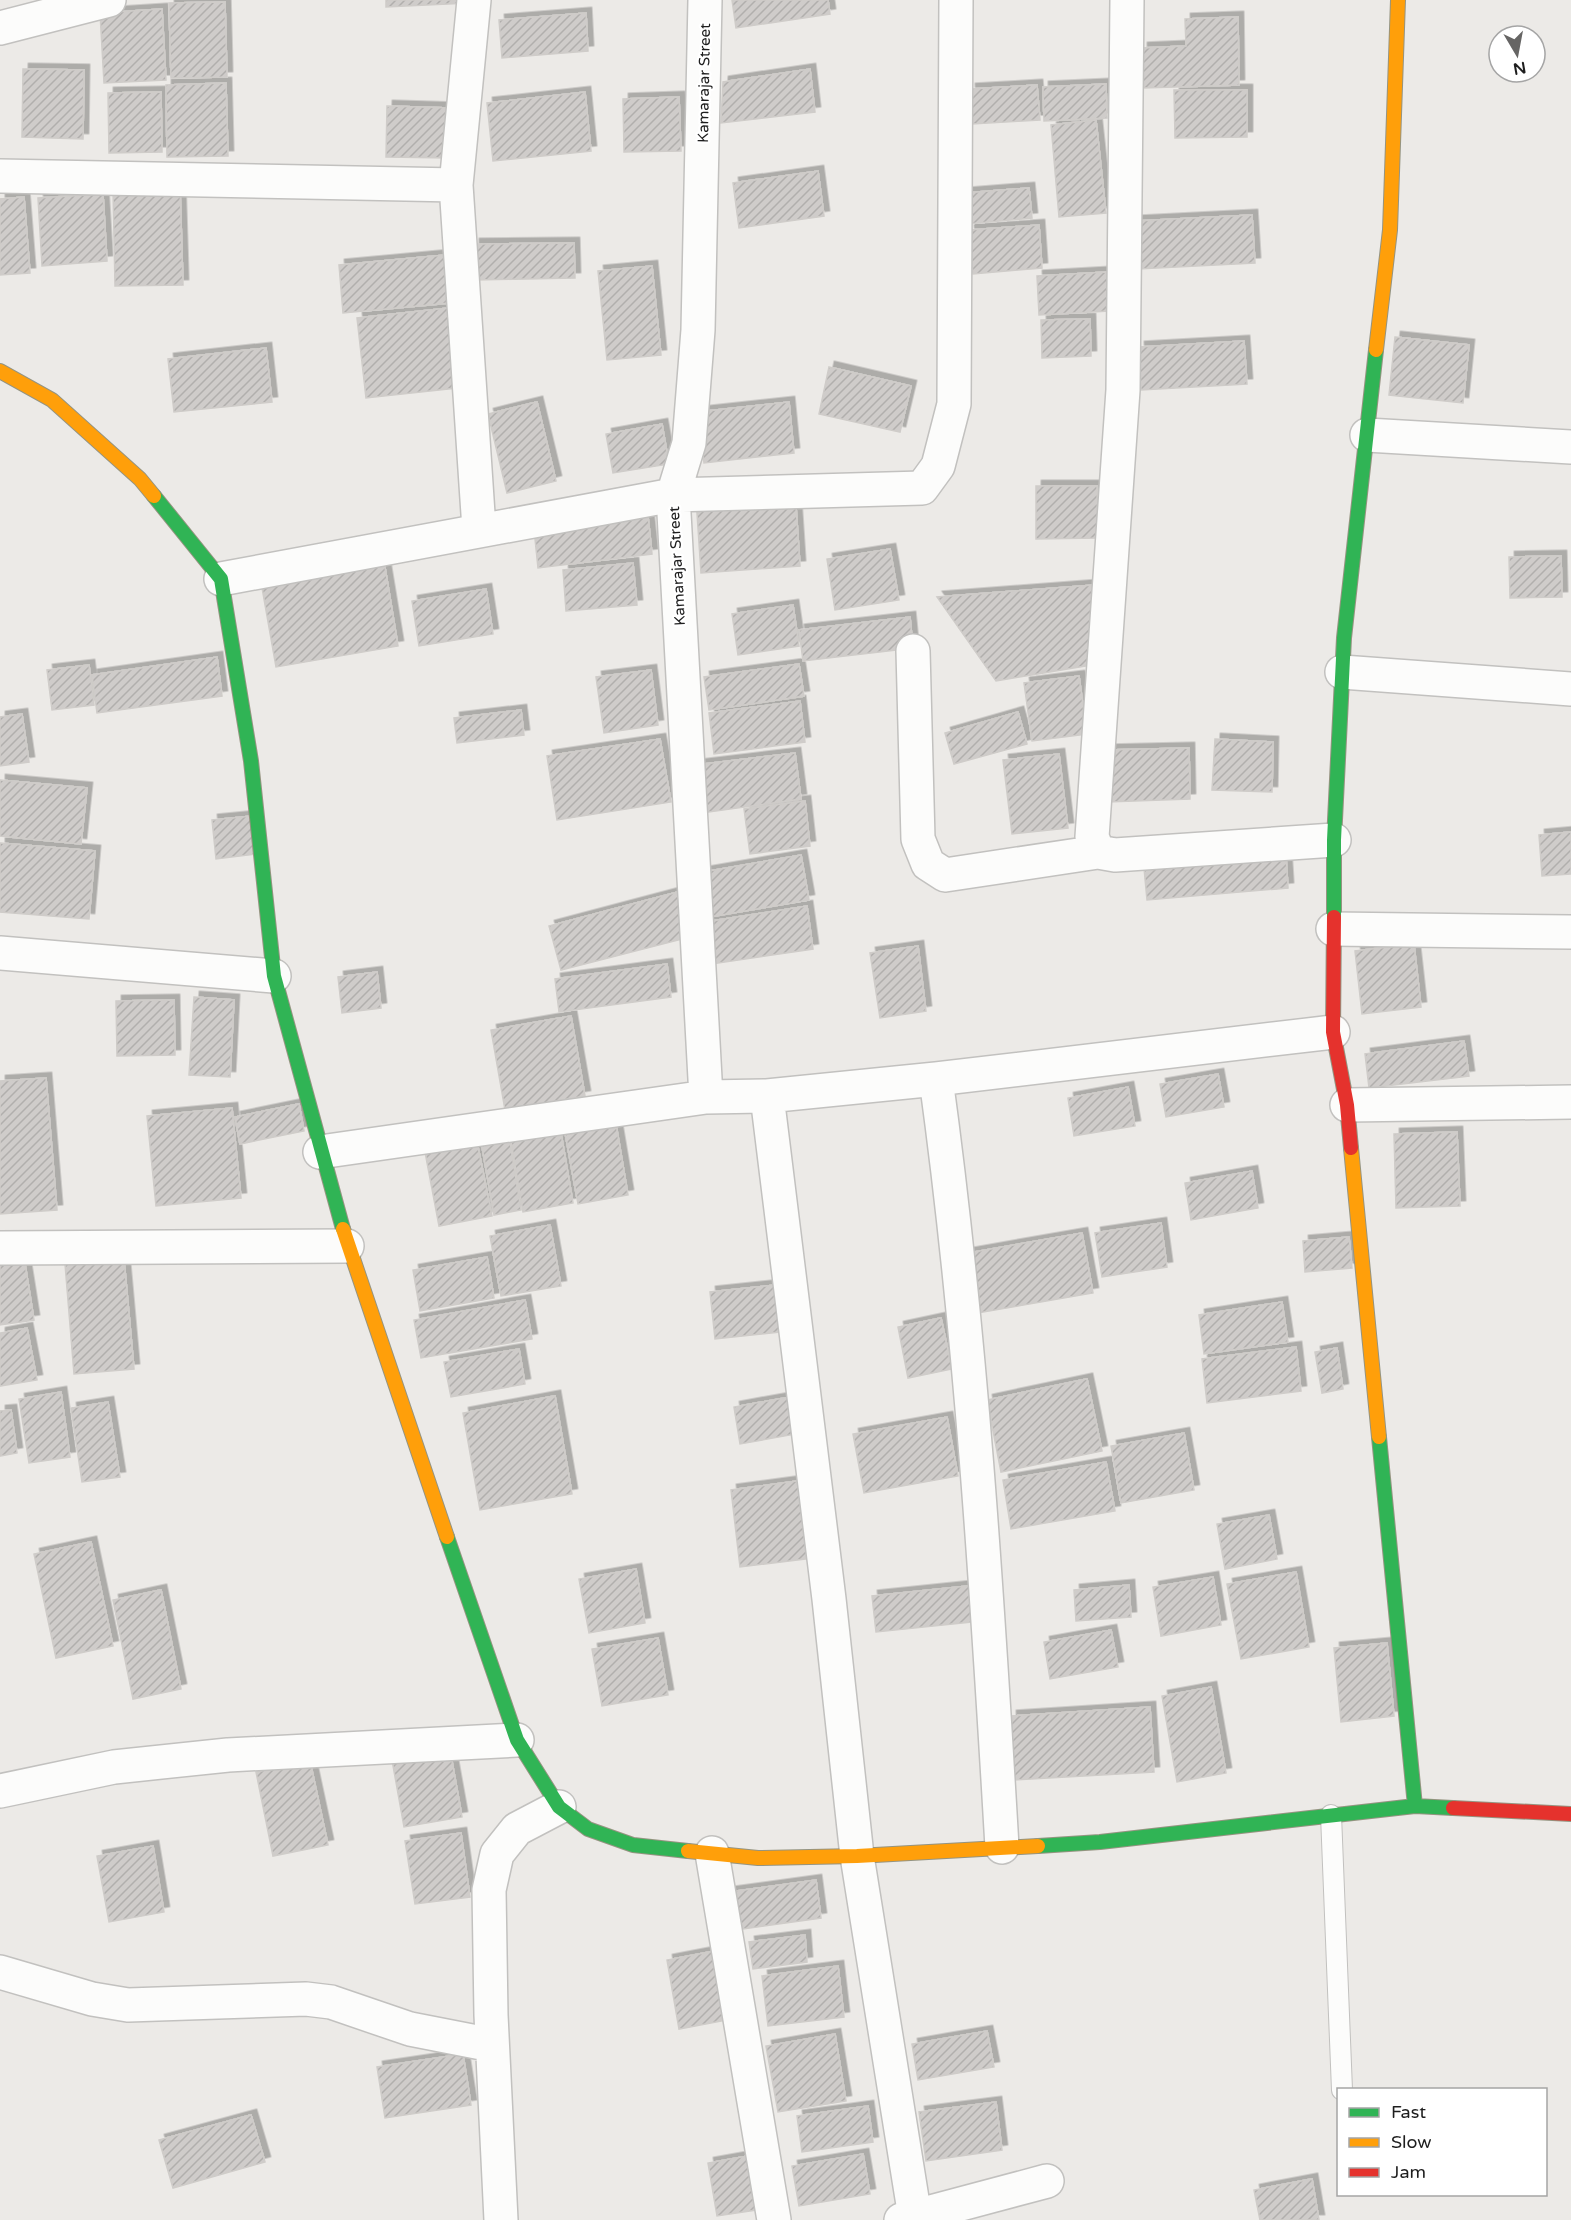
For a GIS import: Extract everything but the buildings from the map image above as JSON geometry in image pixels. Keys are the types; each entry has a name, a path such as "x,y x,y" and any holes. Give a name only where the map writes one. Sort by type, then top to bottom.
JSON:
{"street":[{"path":"0,28 109,0"},
{"path":"474,0 456,185 479,529"},
{"name":"Kamarajar Street","path":"705,0 698,330 689,443 673,495 706,1097"},
{"path":"221,579 479,529 673,495 922,488 938,466 954,404 956,0"},
{"path":"1098,852 1092,837 1123,390 1127,0"},
{"path":"1398,0 1390,230 1342,672 1332,929 1333,1032 1347,1105 1415,1806"},
{"path":"0,176 456,185"},
{"path":"0,371 52,400 140,479 221,579 250,761 274,976 320,1152 348,1246 517,1740 559,1807 588,1829 633,1845 758,1858 857,1856 1100,1842 1415,1806 1571,1814"},
{"path":"1367,435 1571,447"},
{"path":"913,651 918,839 928,864 945,874 1098,852 1115,855 1334,840"},
{"path":"1342,672 1571,689"},
{"path":"1332,929 1571,932"},
{"path":"0,953 274,976"},
{"path":"320,1152 706,1097 767,1096 936,1079 1333,1032"},
{"path":"936,1079 958,1241 985,1566 1002,1846"},
{"path":"767,1096 828,1587 857,1856 908,2219 1047,2181"},
{"path":"1347,1105 1571,1102"},
{"path":"0,1248 348,1246"},
{"path":"0,1791 114,1767 228,1755 517,1740"},
{"path":"501,2220 492,2045 489,1890 497,1854 517,1829 559,1807"},
{"path":"712,1853 774,2220"},
{"path":"0,1972 92,1999 128,2006 306,1999 331,2002 410,2029 492,2045"}],"lane":[{"path":"1331,1815 1342,2088"}],"traffic: fast":[{"path":"1334,917 1334,840 1344,638 1376,350"},
{"path":"154,496 221,579 251,761 274,976 343,1229"},
{"path":"1379,1437 1415,1806"},
{"path":"447,1537 517,1740 559,1807 588,1829 633,1845 688,1851"},
{"path":"1038,1846 1100,1842 1415,1806 1453,1808"}],"traffic: slow":[{"path":"1376,350 1390,230 1398,0"},
{"path":"0,371 52,400 140,479 154,496"},
{"path":"1351,1148 1379,1437"},
{"path":"343,1229 447,1537"},
{"path":"688,1851 758,1858 857,1856 1038,1846"}],"traffic: jam":[{"path":"1334,917 1333,1032 1347,1105 1351,1148"},
{"path":"1453,1808 1571,1814"}]}
